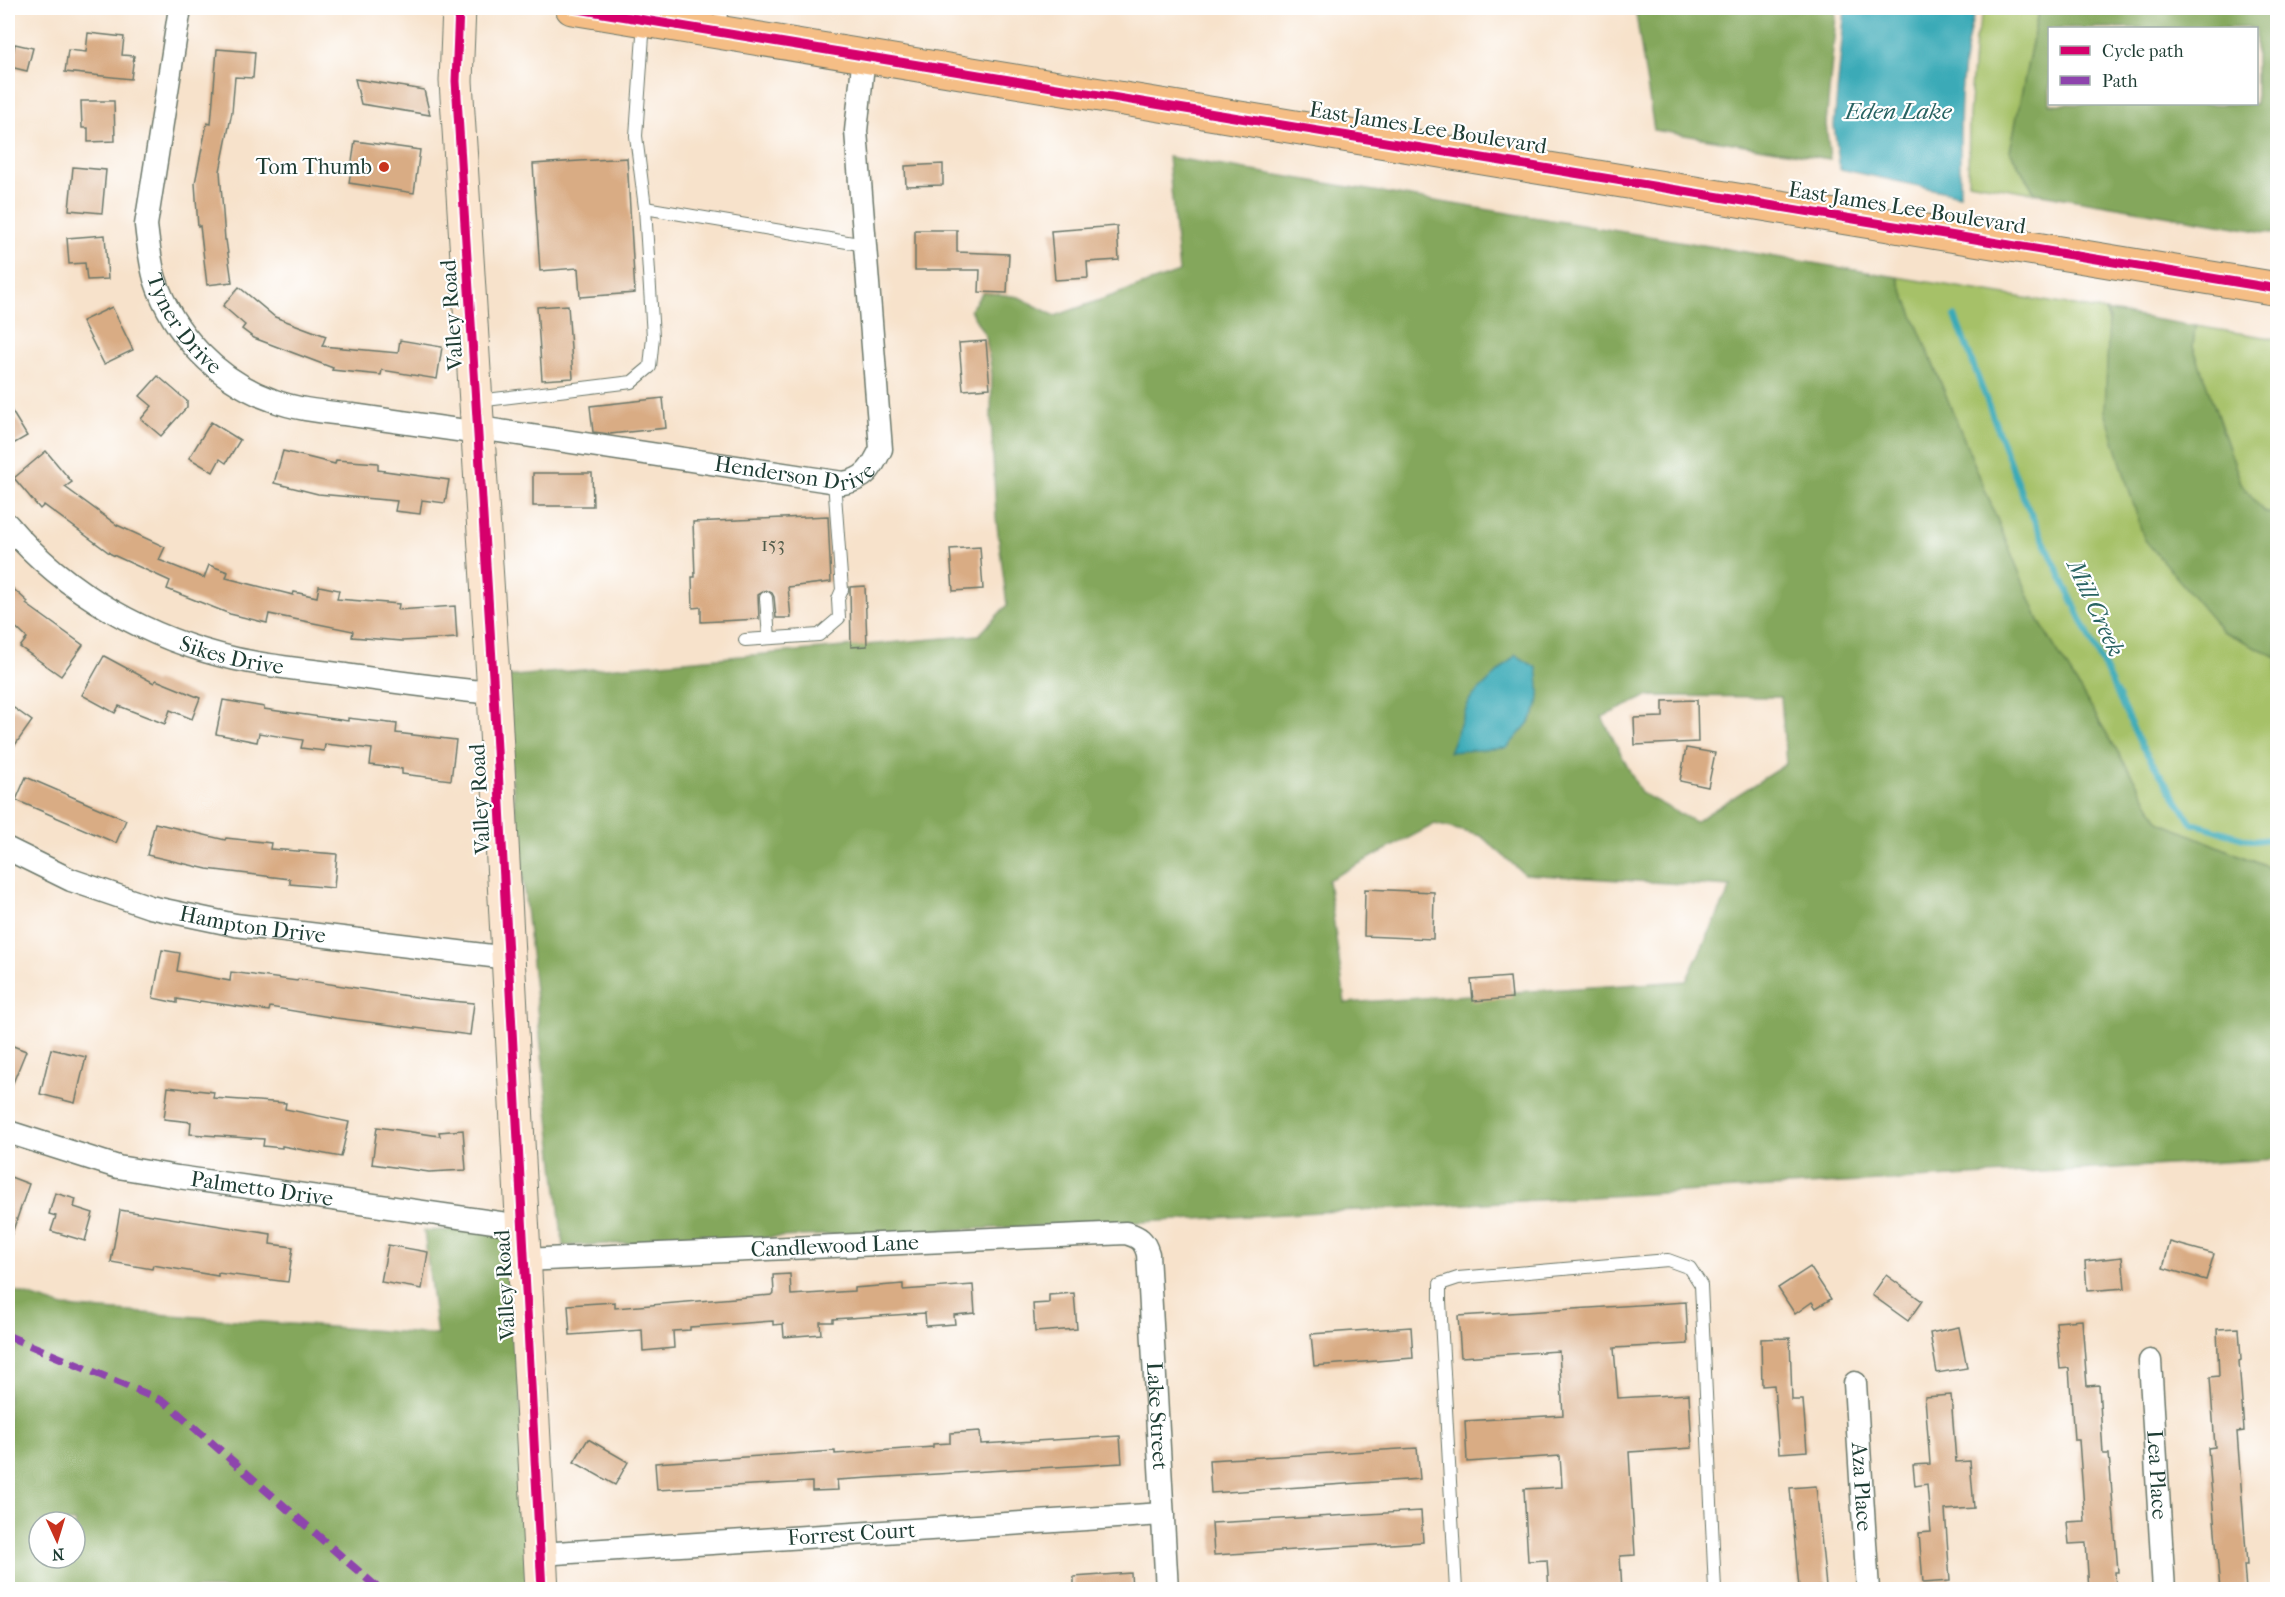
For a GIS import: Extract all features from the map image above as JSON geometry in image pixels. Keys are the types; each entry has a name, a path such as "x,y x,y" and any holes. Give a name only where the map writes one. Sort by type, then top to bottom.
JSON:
{"main road":[{"name":"East James Lee Boulevard","path":"572,8 644,19 720,19 864,55 2277,289"}],"street":[{"name":"Tyner Drive","path":"180,8 146,225 155,279 178,326 196,349 221,372 273,401 337,413 478,421"},
{"name":"Valley Road","path":"459,8 456,81 494,693 542,1590"},
{"name":"Henderson Drive","path":"478,421 843,483 861,478 873,465 881,449 856,131 864,55"},
{"name":"Sikes Drive","path":"8,525 34,553 74,586 117,613 173,641 236,659 454,690 494,693"},
{"name":"Hampton Drive","path":"8,849 71,880 129,900 235,925 508,958"},
{"name":"Palmetto Drive","path":"8,1132 88,1159 138,1170 521,1226"},
{"name":"Candlewood Lane","path":"523,1260 1126,1233 1139,1237 1145,1242"},
{"name":"Lake Street","path":"1145,1242 1148,1254 1167,1590"},
{"name":"Lea Place","path":"2150,1361 2164,1590"},
{"name":"Aza Place","path":"1855,1383 1868,1590"},
{"name":"Forrest Court","path":"540,1554 1163,1514"}],"lane":[{"path":"478,421 632,382 650,367 653,337 645,208 636,136 644,19"},
{"path":"645,208 865,244"},
{"path":"745,640 819,635 839,618 838,599 842,590 834,481"},
{"path":"766,598 769,638"},
{"path":"1456,1590 1440,1284 1458,1278 1668,1260 1690,1268 1701,1286 1715,1590"}],"green space":[{"path":"1635,8 1833,8 1836,16 1826,124 1830,159 1654,130"},
{"path":"1985,8 2039,8 2010,151 2035,193 1968,182 1969,116 1975,39"},
{"path":"2039,8 2277,8 2277,234 2035,193 2010,151"},
{"path":"1168,157 1897,277 2040,623 2160,822 2277,871 2277,1159 1141,1222 563,1246 506,725 503,677 979,635 1007,605 996,517 991,417 992,374 986,337 970,310 983,292 1019,297 1055,316 1179,272","holes":["1648,696 1781,697 1786,764 1695,822 1641,793 1602,717","1435,824 1481,836 1524,874 1731,887 1686,981 1345,1003 1328,880"]},
{"path":"1897,277 2105,311 2222,631 2277,657 2277,871 2160,822 2040,623"},
{"path":"2105,311 2195,326 2193,346 2241,483 2263,511 2277,515 2277,657 2222,631 2144,539 2105,411 2109,317"},
{"path":"2195,326 2277,339 2277,515 2263,511 2241,483 2193,346"},
{"path":"464,1229 510,1236 532,1589 8,1589 8,1289 64,1307 437,1335 424,1231"}],"water":[{"name":"Eden Lake","path":"1845,8 1976,8 1965,53 1960,124 1960,195 1840,169 1834,126"},
{"path":"1516,655 1537,668 1538,704 1531,720 1507,748 1449,752 1470,699"}],"building":[{"path":"88,33 124,37 122,55 134,56 131,79 65,72 68,50 86,52"},
{"path":"15,44 33,48 27,71 10,67"},
{"path":"217,49 255,52 253,78 235,77 232,112 220,171 225,240 232,282 207,285 200,226 198,227 195,183 207,123 211,124"},
{"name":"Tom Thumb","path":"355,79 424,90 430,115 361,104"},
{"path":"81,101 114,101 115,141 88,142 88,128 82,128"},
{"name":"Tom Thumb","path":"355,141 420,150 414,193 349,183"},
{"path":"627,158 635,293 580,297 578,268 540,271 533,164"},
{"path":"943,164 943,185 906,186 905,166"},
{"path":"73,167 106,170 102,213 69,210"},
{"path":"1117,226 1119,260 1087,262 1088,278 1055,280 1051,231"},
{"path":"915,230 957,230 957,252 1009,254 1007,293 979,292 980,270 915,270"},
{"path":"105,235 108,279 87,280 85,263 69,264 67,238"},
{"path":"239,287 275,317 326,336 322,346 398,353 400,340 442,347 437,379 382,370 381,375 332,370 333,368 254,338 242,329 245,325 223,306"},
{"path":"568,305 573,378 542,380 537,307"},
{"path":"112,307 133,350 104,364 82,321"},
{"path":"986,341 990,388 963,390 959,343"},
{"path":"158,376 187,401 187,407 161,436 141,419 152,406 140,396"},
{"path":"663,398 666,428 610,434 593,432 590,406"},
{"path":"8,405 27,436 8,447"},
{"path":"211,422 240,440 226,463 220,459 213,472 189,458"},
{"path":"46,451 72,482 65,487 117,525 165,547 159,560 204,578 209,565 228,572 226,578 293,595 294,592 317,597 319,586 339,590 337,599 399,604 398,610 455,606 457,638 402,641 352,637 353,631 269,614 267,623 230,614 167,589 170,581 111,554 44,505 40,509 14,478"},
{"path":"283,451 335,464 336,460 378,463 378,470 449,480 445,503 422,500 420,514 395,511 397,501 318,494 274,483"},
{"path":"533,473 592,473 593,506 533,506"},
{"path":"828,516 831,582 788,587 791,618 776,618 774,597 766,590 758,595 759,619 701,622 701,607 693,608 692,577 695,577 693,522"},
{"path":"980,547 983,589 953,591 950,549"},
{"path":"8,584 28,602 26,604 83,645 61,676 20,647 27,638 10,622 8,625"},
{"path":"865,586 867,646 851,647 850,587"},
{"path":"104,656 154,683 156,680 200,698 192,719 170,710 165,724 119,706 115,713 82,695"},
{"path":"223,700 264,707 264,709 348,721 348,718 397,724 396,733 456,740 451,780 402,774 402,769 370,765 372,749 325,744 324,751 301,748 303,740 259,733 257,742 216,734"},
{"path":"1697,700 1698,742 1635,745 1634,718 1663,717 1663,701"},
{"path":"14,708 32,721 8,755 8,716"},
{"path":"1686,748 1715,753 1708,787 1680,781"},
{"path":"26,777 126,820 116,843 16,800"},
{"path":"155,823 225,840 226,838 271,843 270,849 337,854 334,888 290,884 290,879 207,869 147,855"},
{"path":"1365,889 1434,892 1433,939 1364,936"},
{"path":"162,950 180,953 177,971 230,981 231,972 297,981 298,979 427,999 474,1003 470,1035 270,1007 269,1011 177,999 177,1003 153,998"},
{"path":"1510,977 1512,998 1473,1001 1471,980"},
{"path":"8,1044 26,1051 8,1095"},
{"path":"51,1049 86,1057 75,1103 40,1094"},
{"path":"168,1087 214,1092 213,1098 286,1103 285,1109 349,1122 341,1157 282,1146 282,1148 263,1146 264,1139 190,1134 191,1122 164,1119"},
{"path":"377,1127 440,1136 439,1132 463,1130 466,1170 429,1172 372,1164"},
{"path":"8,1176 29,1184 10,1239 8,1238"},
{"path":"55,1193 76,1199 74,1207 93,1213 85,1241 51,1231 56,1216 49,1214"},
{"path":"120,1210 271,1234 270,1244 293,1247 288,1282 218,1273 218,1276 153,1265 152,1269 111,1262"},
{"path":"2170,1242 2214,1254 2206,1280 2163,1268"},
{"path":"388,1245 428,1252 422,1289 381,1282"},
{"path":"2122,1257 2125,1288 2087,1291 2085,1261"},
{"path":"1810,1267 1831,1299 1816,1308 1812,1302 1795,1314 1778,1288"},
{"path":"790,1274 791,1295 854,1291 854,1288 903,1284 903,1290 973,1285 975,1313 954,1315 955,1324 926,1326 925,1313 833,1319 833,1322 820,1322 821,1334 784,1337 783,1324 773,1325 773,1321 690,1327 690,1330 673,1331 674,1348 643,1351 642,1330 570,1335 568,1305 615,1302 615,1308 772,1295 774,1293 773,1275"},
{"path":"1886,1275 1922,1301 1908,1321 1872,1295"},
{"path":"1074,1293 1077,1329 1035,1332 1033,1304 1049,1303 1049,1295"},
{"path":"1686,1302 1688,1344 1614,1348 1618,1398 1689,1394 1692,1448 1629,1452 1635,1555 1620,1556 1622,1590 1549,1590 1547,1560 1528,1561 1524,1489 1562,1487 1560,1456 1467,1462 1465,1421 1563,1415 1559,1351 1461,1357 1458,1316"},
{"path":"2082,1320 2087,1386 2099,1385 2103,1454 2109,1454 2118,1572 2115,1572 2116,1590 2089,1590 2086,1543 2069,1544 2067,1522 2085,1521 2079,1440 2074,1440 2069,1368 2060,1369 2056,1322"},
{"path":"1411,1327 1413,1358 1314,1366 1311,1334"},
{"path":"1959,1327 1967,1368 1937,1373 1930,1333"},
{"path":"2239,1328 2244,1431 2237,1432 2247,1565 2244,1565 2246,1590 2220,1590 2208,1448 2215,1447 2210,1377 2219,1376 2217,1329"},
{"path":"1790,1338 1792,1400 1803,1400 1807,1451 1779,1453 1774,1385 1762,1386 1761,1339"},
{"path":"1951,1395 1956,1462 1970,1461 1974,1508 1945,1510 1950,1581 1923,1583 1919,1533 1931,1532 1927,1484 1915,1486 1913,1465 1930,1464 1925,1397"},
{"path":"980,1431 981,1444 1120,1436 1122,1463 837,1480 838,1490 812,1491 812,1482 657,1490 655,1463 933,1447 933,1444 950,1443 950,1433"},
{"path":"588,1439 628,1462 615,1485 574,1462"},
{"path":"1417,1448 1420,1479 1211,1493 1209,1460"},
{"path":"1816,1486 1826,1586 1799,1588 1790,1488"},
{"path":"1421,1511 1423,1542 1214,1555 1212,1523"},
{"path":"1131,1573 1132,1590 1074,1590 1074,1577"}],"waterway":[{"name":"Mill Creek","path":"1955,316 2023,497 2141,745 2192,823 2254,841 2278,838"}],"marked path":[{"path":"8,1336 165,1402 380,1590"}],"cycle path":[{"path":"459,8 456,81 494,693 542,1590"},
{"path":"572,8 2278,289"}],"place":[{"name":"Tom Thumb","path":"384,167"}]}
